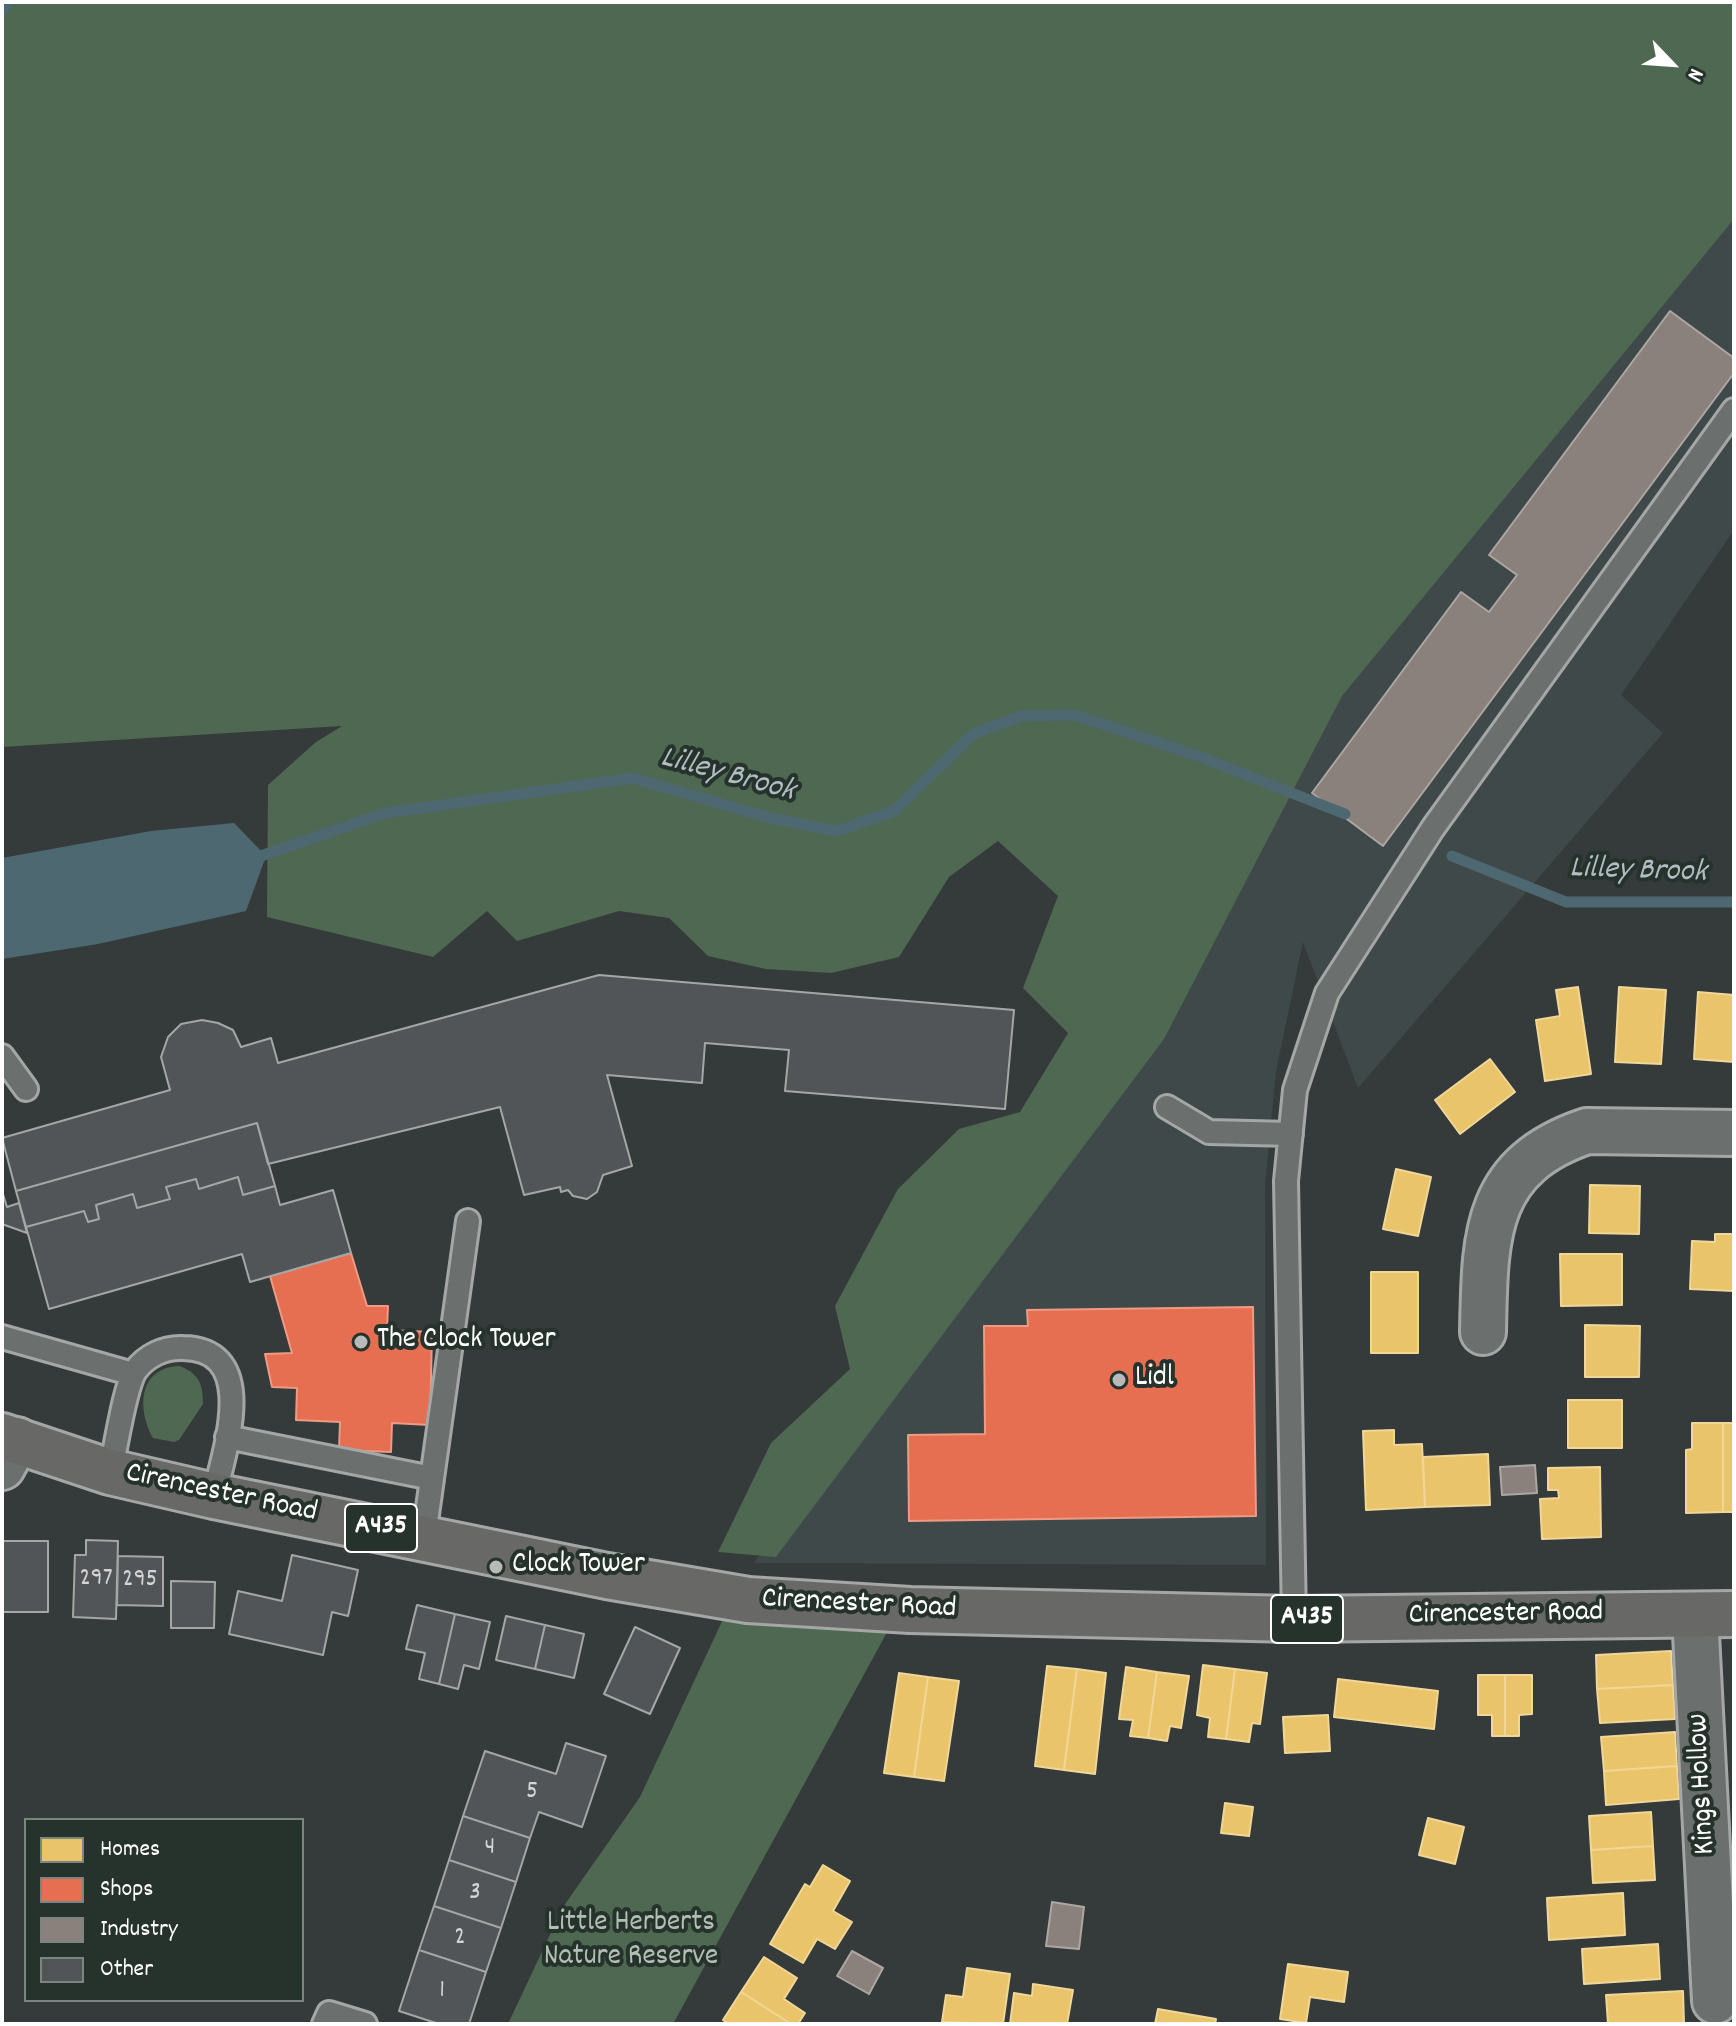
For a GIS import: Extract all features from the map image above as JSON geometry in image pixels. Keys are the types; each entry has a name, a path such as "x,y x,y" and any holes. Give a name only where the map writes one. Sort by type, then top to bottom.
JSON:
{"main road":[{"name":"Cirencester Road","path":"7,1448 214,1496 424,1536 607,1576 748,1600 880,1609 1294,1619 1714,1615"}],"street":[{"path":"1483,1332 1484,1260 1491,1218 1512,1180 1527,1163 1556,1144 1587,1131 1734,1133"},
{"name":"Kings Hollow","path":"1714,1615 1715,2001"}],"lane":[{"path":"1294,1619 1286,1181 1295,1090 1327,993 1433,828 1734,410"},
{"path":"2,1056 26,1089"},
{"path":"1167,1107 1209,1132 1291,1134"},
{"path":"424,1536 468,1221"},
{"path":"2,1337 133,1374"},
{"path":"110,1472 133,1374 156,1353 187,1348 203,1352 226,1374 232,1389 227,1437 214,1496"},
{"path":"227,1437 432,1478"},
{"path":"324,2024 329,2013 365,2024"}],"shaded area":[{"path":"1734,190 1734,530 1621,695 1663,733 1358,1088 1303,942 1276,1071 1265,1186 1266,1565 754,1563 1216,885 1187,782"}],"green space":[{"path":"2,2 1734,2 1734,219 1342,696 1164,1039 776,1557 718,1552 771,1443 850,1369 835,1306 898,1189 959,1129 1020,1112 1068,1033 1023,988 1058,896 998,841 949,877 899,957 831,973 766,969 708,956 669,918 619,911 517,941 487,911 433,957 267,917 268,785 316,742 342,726 2,747"},
{"path":"179,1366 198,1380 203,1404 179,1440 153,1438 145,1415 145,1392 155,1374 165,1368"},
{"name":"Little Herberts Nature Reserve","path":"725,1615 891,1625 673,2024 508,2024 563,1907 640,1797"}],"water":[{"path":"234,823 266,856 246,911 98,944 2,959 2,858 151,831"}],"building: Homes":[{"path":"1578,987 1591,1074 1545,1081 1536,1020 1560,1016 1556,990"},
{"path":"1619,987 1666,990 1661,1064 1615,1062"},
{"path":"1698,992 1734,995 1734,1062 1694,1059"},
{"path":"1490,1059 1515,1092 1460,1134 1435,1100"},
{"path":"1396,1169 1431,1177 1418,1236 1383,1229"},
{"path":"1590,1185 1640,1186 1639,1234 1589,1233"},
{"path":"1715,1234 1734,1234 1734,1291 1690,1289 1692,1241 1715,1242"},
{"path":"1560,1254 1622,1254 1622,1305 1561,1306"},
{"path":"1371,1272 1418,1272 1418,1353 1371,1353"},
{"path":"1585,1325 1640,1326 1639,1377 1585,1377"},
{"path":"1568,1400 1622,1400 1622,1448 1568,1448"},
{"path":"1692,1423 1723,1423 1723,1512 1686,1513 1686,1450 1692,1449"},
{"path":"1723,1423 1734,1423 1734,1512 1723,1512"},
{"path":"1394,1430 1394,1445 1422,1444 1425,1507 1366,1510 1363,1431"},
{"path":"1488,1454 1490,1505 1425,1507 1423,1457"},
{"path":"1600,1467 1601,1537 1542,1539 1540,1499 1559,1498 1558,1490 1548,1490 1548,1468"},
{"path":"1671,1651 1673,1685 1597,1689 1596,1655"},
{"path":"1203,1665 1235,1669 1226,1739 1208,1737 1210,1718 1197,1715"},
{"path":"1047,1666 1077,1669 1064,1770 1035,1766"},
{"path":"1126,1667 1157,1672 1148,1738 1130,1736 1133,1720 1119,1719"},
{"path":"1077,1669 1106,1673 1095,1774 1064,1770"},
{"path":"1235,1669 1267,1673 1260,1724 1252,1723 1249,1742 1226,1739"},
{"path":"1157,1672 1189,1676 1181,1728 1170,1726 1167,1741 1148,1738"},
{"path":"899,1673 928,1677 914,1777 884,1773"},
{"path":"1478,1675 1505,1675 1505,1736 1492,1736 1492,1715 1478,1715"},
{"path":"1505,1675 1532,1675 1532,1714 1519,1715 1519,1736 1505,1736"},
{"path":"928,1677 959,1681 944,1781 914,1777"},
{"path":"1338,1679 1438,1691 1434,1729 1334,1717"},
{"path":"1673,1685 1675,1719 1600,1723 1597,1689"},
{"path":"1328,1715 1330,1751 1285,1753 1283,1717"},
{"path":"1675,1732 1677,1766 1604,1771 1601,1737"},
{"path":"1677,1766 1679,1799 1606,1805 1604,1771"},
{"path":"1225,1803 1253,1807 1249,1836 1221,1833"},
{"path":"1651,1812 1653,1846 1591,1850 1589,1816"},
{"path":"1428,1818 1464,1827 1455,1864 1419,1855"},
{"path":"1653,1846 1655,1880 1593,1883 1591,1850"},
{"path":"823,1865 850,1881 833,1911 852,1922 835,1949 817,1939 803,1963 770,1944 805,1884 810,1887"},
{"path":"1623,1893 1625,1935 1549,1940 1547,1898"},
{"path":"1658,1944 1660,1979 1584,1984 1582,1949"},
{"path":"764,1957 797,1978 784,1999 805,2013 798,2024 791,2024 741,1992"},
{"path":"1288,1964 1348,1972 1344,2002 1310,1997 1306,2023 1280,2019"},
{"path":"967,1968 1010,1974 1003,2024 942,2022 946,1995 963,1997"},
{"path":"1033,1984 1073,1990 1067,2024 1010,2024 1014,1993 1032,1996"},
{"path":"1683,1991 1684,2024 1608,2024 1606,1995"},
{"path":"741,1992 791,2024 729,2024 723,2020"},
{"path":"1158,2009 1216,2019 1215,2024 1155,2024"}],"building: Shops":[{"name":"The Clock Tower","path":"351,1253 367,1306 388,1306 387,1330 432,1332 430,1425 392,1423 391,1452 339,1450 340,1422 296,1420 297,1388 272,1387 265,1354 292,1353 270,1276"},
{"name":"Lidl","path":"1253,1307 1256,1516 909,1521 908,1435 985,1434 984,1326 1028,1326 1027,1310"}],"building: Industry":[{"path":"1670,311 1734,358 1734,373 1383,846 1312,793 1461,592 1489,612 1517,575 1489,555"},
{"path":"1535,1465 1537,1493 1502,1495 1500,1467"},
{"path":"1052,1902 1084,1907 1079,1949 1046,1946"},
{"path":"852,1951 883,1968 869,1994 837,1976"}],"building: Other":[{"path":"599,975 1014,1010 1005,1109 785,1091 789,1050 705,1043 702,1083 607,1075 632,1166 603,1175 597,1192 587,1199 573,1196 568,1190 561,1192 560,1187 524,1195 500,1107 268,1164 257,1123 16,1191 2,1138 170,1090 161,1057 168,1037 181,1024 202,1020 218,1023 233,1030 241,1047 271,1038 278,1063"},
{"path":"257,1123 275,1186 243,1195 238,1177 199,1189 196,1179 166,1187 170,1199 137,1208 133,1194 96,1205 99,1219 88,1222 84,1211 26,1227 16,1191"},
{"path":"238,1177 243,1195 275,1186 280,1205 333,1190 351,1253 250,1282 242,1254 49,1309 26,1227 84,1211 88,1222 99,1219 96,1205 133,1194 137,1208 170,1199 166,1187 196,1179 199,1189"},
{"path":"2,1191 7,1207 19,1203 27,1233 2,1224"},
{"path":"86,1540 118,1541 116,1619 73,1617 75,1555 86,1555"},
{"path":"2,1541 48,1541 48,1612 2,1612"},
{"path":"292,1555 358,1570 348,1616 332,1612 323,1655 229,1634 238,1591 282,1601"},
{"path":"118,1556 163,1557 163,1606 117,1605"},
{"path":"171,1581 215,1582 214,1628 171,1628"},
{"path":"417,1605 455,1614 439,1684 419,1679 425,1653 406,1649"},
{"path":"455,1614 490,1622 479,1669 464,1665 458,1689 439,1684"},
{"path":"506,1616 545,1625 535,1669 496,1660"},
{"path":"545,1625 584,1634 574,1678 535,1669"},
{"path":"635,1627 680,1648 650,1714 604,1694"},
{"path":"566,1743 606,1756 582,1827 539,1812 530,1838 463,1816 485,1751 556,1774"},
{"path":"463,1816 530,1838 516,1882 449,1860"},
{"path":"449,1860 516,1882 501,1928 434,1906"},
{"path":"434,1906 501,1928 486,1972 419,1950"},
{"path":"419,1950 486,1972 469,2024 439,2024 399,2011"}],"waterway":[{"path":"2,11 8,2"},
{"name":"Lilley Brook","path":"255,858 385,813 633,778 770,818 837,831 894,811 973,734 1021,716 1075,715 1198,756 1345,814"},
{"name":"Lilley Brook","path":"1452,856 1566,902 1734,902"}],"place":[{"name":"The Clock Tower","path":"361,1342"},
{"name":"Lidl","path":"1119,1380"},
{"name":"Clock Tower","path":"496,1567"}]}
